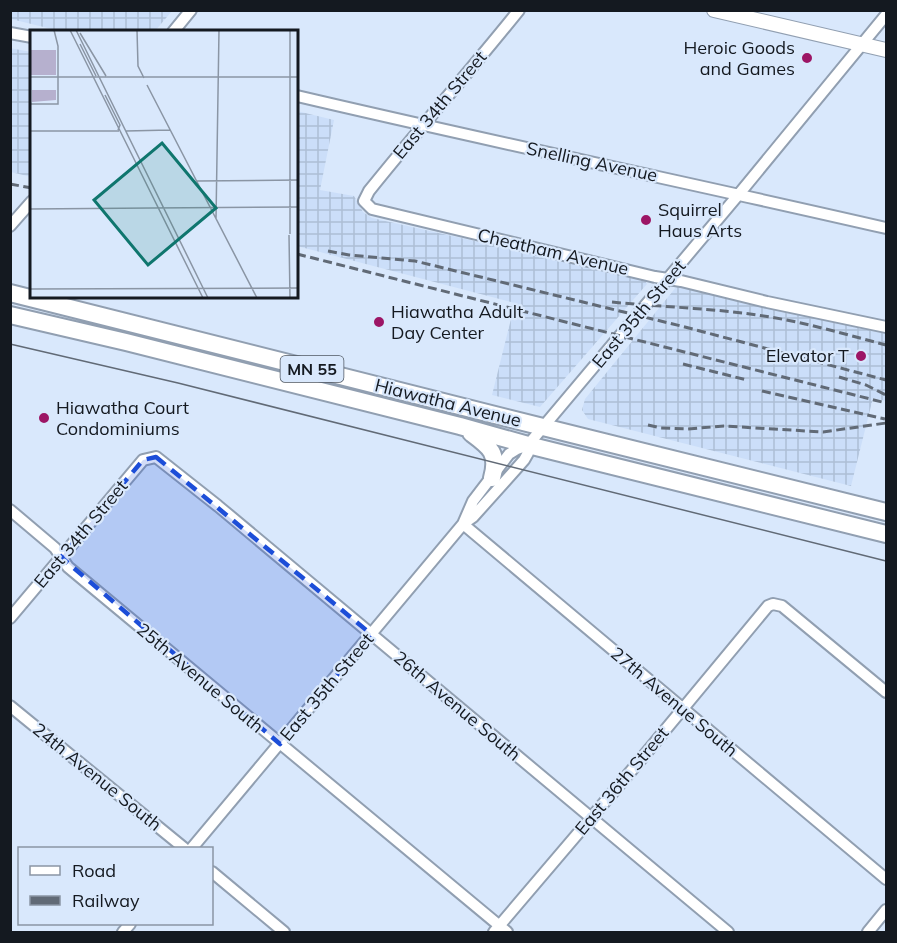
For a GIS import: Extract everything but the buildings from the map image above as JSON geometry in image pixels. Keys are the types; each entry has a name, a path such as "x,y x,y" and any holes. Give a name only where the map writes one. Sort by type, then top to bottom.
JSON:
{"highway":[{"name":"Hiawatha Avenue","path":"10,293 886,512"},
{"name":"Hiawatha Avenue","path":"10,315 886,534"},
{"path":"460,426 486,444 493,452 495,463 492,478"}],"main road":[{"path":"714,10 886,50"}],"street":[{"path":"175,30 191,10"},
{"name":"East 34th Street","path":"364,201 369,191 421,126 519,10"},
{"name":"East 35th Street","path":"194,847 463,524 474,501 509,454 528,445 740,194 886,15"},
{"path":"10,33 30,37"},
{"name":"Snelling Avenue","path":"298,96 421,126 740,194 886,228"},
{"name":"Cheatham Avenue","path":"364,201 372,210 656,277 886,327"},
{"path":"10,226 30,203"},
{"name":"East 35th Street","path":"463,524 473,517 524,460 528,453 528,445"},
{"name":"East 34th Street","path":"10,618 142,460 156,457"},
{"name":"26th Avenue South","path":"156,457 218,506 728,933"},
{"name":"25th Avenue South","path":"10,510 55,548 68,567 500,930"},
{"name":"27th Avenue South","path":"463,524 886,879"},
{"name":"East 36th Street","path":"500,930 763,610 773,603 782,606 886,692"},
{"name":"24th Avenue South","path":"10,706 182,847"},
{"path":"213,873 284,933"},
{"path":"868,933 886,910"}],"highlighted area":[{"path":"156,457 371,634 280,744 61,557 143,460"}],"shaded area":[{"path":"11,10 172,10 156,30 56,30 11,19"},
{"path":"10,48 30,52 30,177 11,172"},
{"path":"298,111 334,120 320,190 354,196 363,212 372,218 644,279 647,284 540,407 492,395 515,303 298,246"},
{"path":"677,286 886,334 886,401 873,398 851,486 588,419 582,410 585,399"}],"tram line":[{"path":"10,344 178,383 886,561"}],"railway":[{"path":"10,184 30,188"},
{"path":"328,251 415,261 681,326 886,380"},
{"path":"298,254 886,403"},
{"path":"612,302 721,311 773,318 886,345"},
{"path":"683,364 747,380"},
{"path":"839,377 866,385 886,395"},
{"path":"762,391 885,419"},
{"path":"648,425 661,428 688,429 724,426 823,432 886,423"}],"place":[{"name":"Heroic Goods and Games","path":"807,58"},
{"name":"Squirrel Haus Arts","path":"646,220"},
{"name":"Hiawatha Adult Day Center","path":"379,322"},
{"name":"Elevator T","path":"861,356"},
{"name":"Hiawatha Court Condominiums","path":"44,418"}]}
